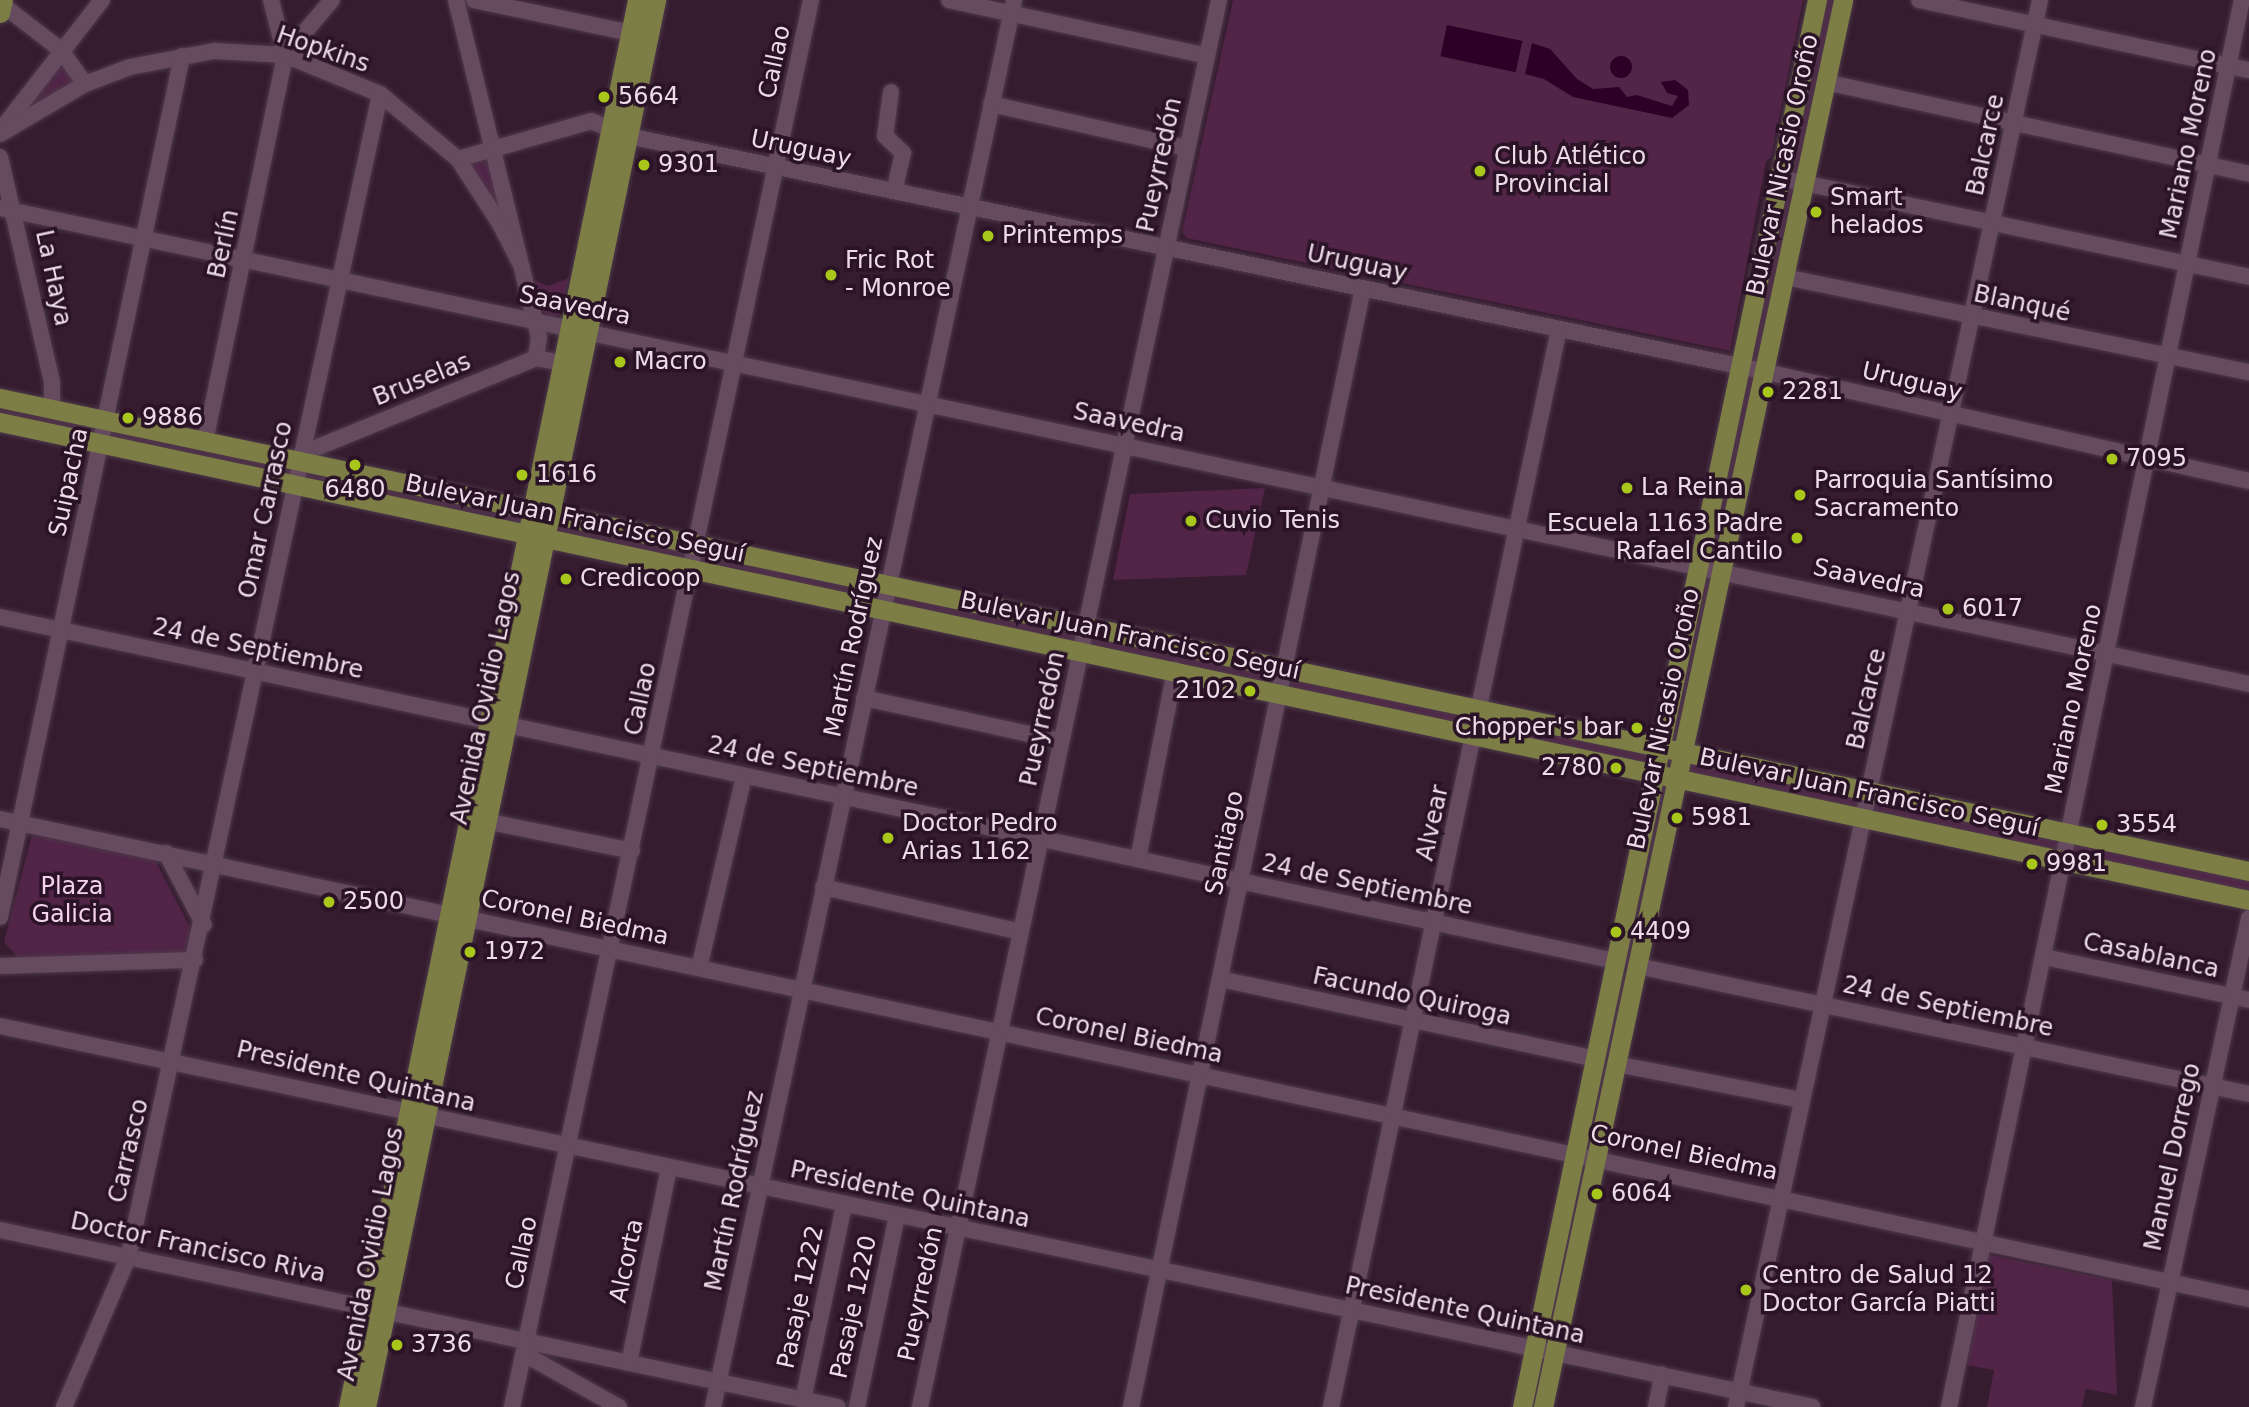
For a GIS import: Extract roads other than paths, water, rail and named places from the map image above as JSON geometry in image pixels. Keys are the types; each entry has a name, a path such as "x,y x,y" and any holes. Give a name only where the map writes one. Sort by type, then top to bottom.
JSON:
{"main road":[{"name":"Avenida Ovidio Lagos","path":"619,133 630,33 637,0"},
{"name":"Avenida Ovidio Lagos","path":"366,1407 377,1310 456,915 619,133 656,0"},
{"name":"Bulevar Nicasio Oroño","path":"1522,1407 1817,0"},
{"name":"Bulevar Nicasio Oroño","path":"1543,1407 1843,0"},
{"name":"Avenida Ovidio Lagos","path":"540,512 561,363 578,330"},
{"name":"Bulevar Juan Francisco Seguí","path":"0,398 205,442 300,458 888,586 2249,871"},
{"name":"Bulevar Juan Francisco Seguí","path":"0,422 1475,733 2249,900"},
{"name":"Avenida Ovidio Lagos","path":"456,915 485,821 496,723"},
{"name":"Avenida Ovidio Lagos","path":"348,1407 377,1310"}],"street":[{"path":"0,133 61,50 102,0"},
{"path":"271,0 285,55"},
{"path":"285,55 332,0"},
{"path":"456,0 539,338 536,358 561,363"},
{"path":"474,0 630,33"},
{"name":"Callao","path":"512,1407 811,0"},
{"path":"949,0 1012,7 1207,56"},
{"name":"Pueyrredón","path":"920,1407 1219,0"},
{"path":"1919,0 2249,70"},
{"name":"Balcarce","path":"1738,1399 1822,1004 1910,611 2039,0"},
{"name":"Mariano Moreno","path":"1948,1407 2070,834 2242,0"},
{"path":"1,5 61,50 85,84"},
{"name":"Martín Rodríguez","path":"713,1407 1012,7"},
{"name":"Hopkins","path":"0,133 85,84 130,67 214,51 285,55 380,94 458,159 500,223 522,267"},
{"name":"Berlín","path":"205,442 285,55"},
{"name":"Suipacha","path":"0,917 182,56"},
{"path":"1825,82 2249,174"},
{"path":"891,92 885,136 903,153 894,191"},
{"name":"Omar Carrasco","path":"173,1059 204,925 337,279 380,94"},
{"path":"991,104 1187,148"},
{"name":"Uruguay","path":"458,159 591,121 619,133 1765,372 2249,481"},
{"name":"La Haya","path":"0,157 8,210 52,383 52,409"},
{"path":"1780,178 2249,277"},
{"name":"Saavedra","path":"8,210 1721,570 2249,684"},
{"name":"Blanqué","path":"1785,277 2168,358 2249,372"},
{"name":"Santiago","path":"1131,1407 1363,288"},
{"name":"Alvear","path":"1331,1407 1559,329"},
{"name":"Bruselas","path":"300,458 536,358"},
{"name":"24 de Septiembre","path":"0,617 1616,961"},
{"path":"1138,859 1175,670"},
{"path":"864,698 1061,741"},
{"path":"699,968 744,776"},
{"name":"Coronel Biedma","path":"0,819 1576,1153 2249,1299"},
{"path":"485,821 632,851"},
{"path":"166,853 204,925"},
{"path":"823,887 1021,932"},
{"name":"Manuel Dorrego","path":"2143,1407 2249,918"},
{"name":"Casablanca","path":"2044,957 2249,1000"},
{"path":"0,965 195,960"},
{"name":"24 de Septiembre","path":"1637,966 2249,1094"},
{"name":"Facundo Quiroga","path":"1220,979 1595,1059"},
{"name":"Presidente Quintana","path":"0,1026 173,1059 569,1147 1662,1375 1738,1399 1812,1407"},
{"name":"Carrasco","path":"64,1407 128,1258 173,1059"},
{"path":"1616,1064 1802,1100"},
{"name":"Alcorta","path":"629,1363 669,1168"},
{"name":"Pasaje 1222","path":"803,1399 844,1205"},
{"name":"Pasaje 1220","path":"857,1407 897,1216"},
{"name":"Doctor Francisco Riva","path":"0,1230 377,1310 525,1348 629,1363 838,1407"},
{"path":"525,1348 619,1407"},
{"path":"1656,1407 1662,1375"}],"place":[{"name":"5664","path":"604,97"},
{"name":"9301","path":"644,165"},
{"name":"Club Atlético Provincial","path":"1480,171"},
{"name":"Smart helados","path":"1816,212"},
{"name":"Printemps","path":"988,236"},
{"name":"Fric Rot - Monroe","path":"831,275"},
{"name":"Macro","path":"620,362"},
{"name":"2281","path":"1768,392"},
{"name":"9886","path":"128,418"},
{"name":"7095","path":"2112,459"},
{"name":"6480","path":"355,465"},
{"name":"1616","path":"522,475"},
{"name":"La Reina","path":"1627,488"},
{"name":"Parroquia Santísimo Sacramento","path":"1800,495"},
{"name":"Cuvio Tenis","path":"1191,521"},
{"name":"Escuela 1163 Padre Rafael Cantilo","path":"1797,538"},
{"name":"Credicoop","path":"566,579"},
{"name":"6017","path":"1948,609"},
{"name":"2102","path":"1250,691"},
{"name":"Chopper's bar","path":"1637,728"},
{"name":"2780","path":"1616,768"},
{"name":"5981","path":"1677,818"},
{"name":"3554","path":"2102,825"},
{"name":"Doctor Pedro Arias 1162","path":"888,838"},
{"name":"9981","path":"2032,864"},
{"name":"2500","path":"329,902"},
{"name":"4409","path":"1616,932"},
{"name":"1972","path":"470,952"},
{"name":"6064","path":"1597,1194"},
{"name":"Centro de Salud 12 Doctor García Piatti","path":"1746,1290"},
{"name":"3736","path":"397,1345"}],"park label":[{"name":"Plaza Galicia","path":"72,901"}]}
